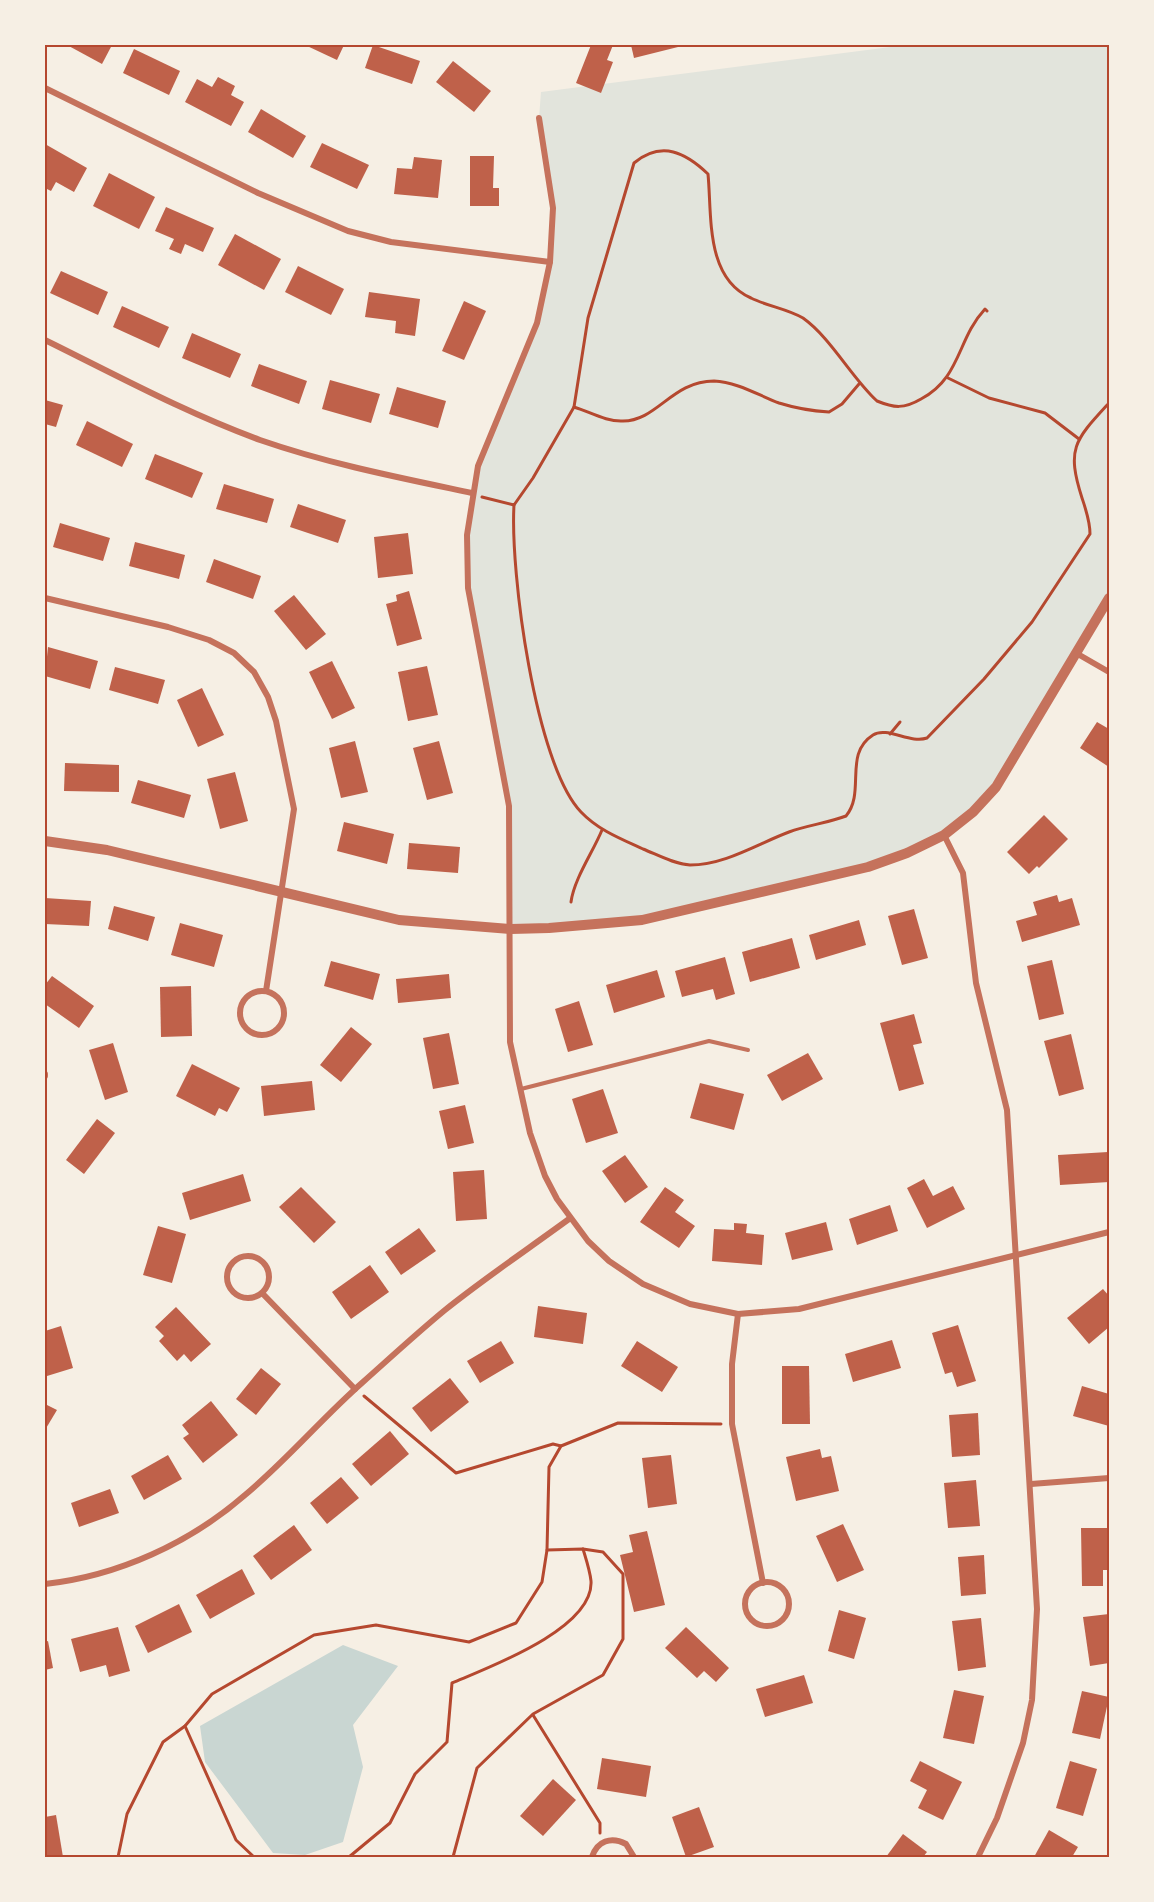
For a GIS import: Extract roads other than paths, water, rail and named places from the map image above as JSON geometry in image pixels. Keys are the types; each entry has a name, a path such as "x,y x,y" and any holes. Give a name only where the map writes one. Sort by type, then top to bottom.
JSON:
{"street":[{"path":"45,88 258,193 348,231 391,242 550,262"},
{"path":"539,118 553,208 550,262 537,323 478,466 467,535 468,588 509,806 510,1042 536,1154 557,1199 569,1218 609,1261 643,1284 690,1304 738,1314 800,1309 1109,1232"},
{"path":"45,340 199,416 260,440 362,470 472,493"},
{"path":"45,598 209,639 234,653 254,672 268,697 276,721 294,809 266,991"},
{"path":"45,841 97,848 399,920 511,929 602,924 680,912 868,867 907,853 944,835 973,812 996,788 1109,598"},
{"path":"1076,653 1109,672"},
{"path":"944,835 963,873 976,983 1008,1110 1037,1609 1032,1700 1023,1743 1010,1786 978,1857"},
{"path":"266,991 279,997 285,1010 285,1017 278,1029 272,1033 259,1035 242,1023 240,1009 247,997 266,991"},
{"path":"45,1584 69,1581 116,1569 166,1548 207,1523 245,1496 356,1389 446,1310 569,1218"},
{"path":"248,1256 255,1257 267,1266 270,1281 263,1294 249,1299 235,1294 227,1282 227,1274 234,1261 248,1256"},
{"path":"263,1294 356,1389"},
{"path":"738,1314 732,1364 732,1424 763,1582"},
{"path":"1030,1484 1109,1478"},
{"path":"763,1582 777,1585 787,1597 788,1604 783,1618 770,1626 763,1626 750,1618 745,1604 750,1590 763,1582"},
{"path":"592,1857 600,1844 606,1841 620,1841 631,1849 634,1857"}],"lane":[{"path":"520,1089 709,1041 748,1050"}]}
